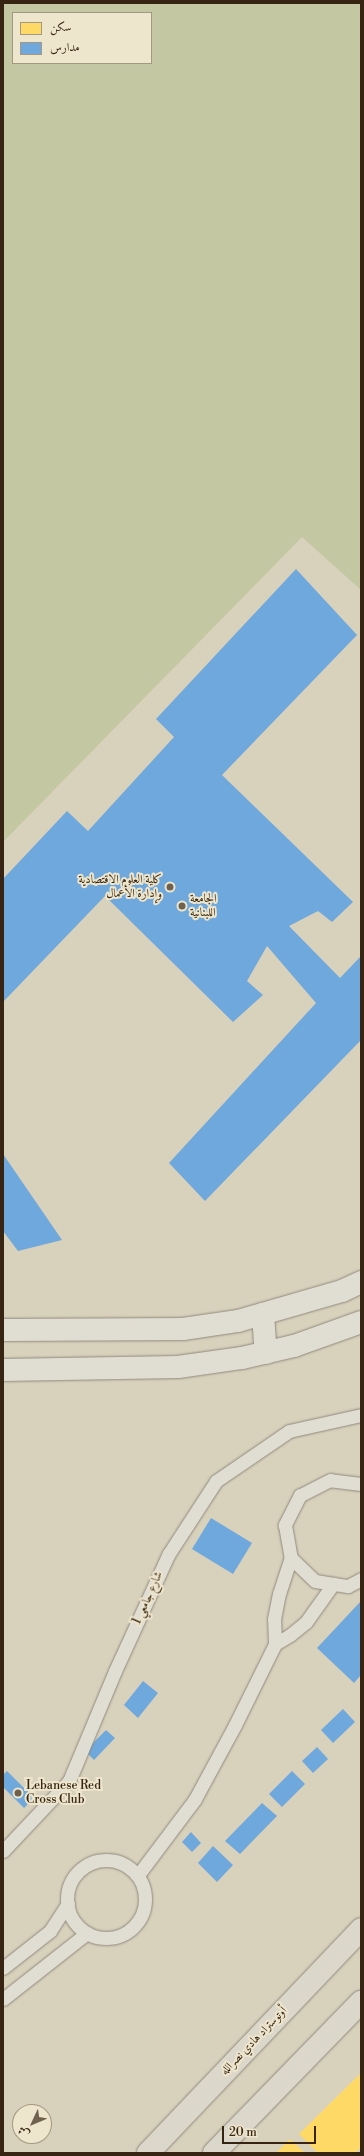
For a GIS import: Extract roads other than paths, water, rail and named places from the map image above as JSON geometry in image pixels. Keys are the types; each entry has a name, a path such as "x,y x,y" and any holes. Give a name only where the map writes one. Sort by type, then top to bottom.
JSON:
{"highway":[{"name":"أوتوستراد هادي نصرالله","path":"148,2153 361,1929"},
{"path":"214,2153 361,2002"}],"street":[{"path":"3,1330 183,1329 238,1321 342,1291 361,1282"},
{"path":"262,1314 266,1353"},
{"path":"3,1370 178,1367 266,1353 294,1346 361,1322"}],"lane":[{"name":"شارع جامعي 1","path":"3,1851 69,1781 115,1671 168,1555 216,1481 289,1431 360,1415"},
{"path":"138,1876 195,1799 235,1725 275,1644 274,1619 278,1594 291,1558 285,1525 300,1495 330,1480 361,1484"},
{"path":"291,1558 315,1581 348,1586 361,1579"},
{"path":"275,1644 290,1635 306,1622 333,1584"},
{"path":"112,1860 126,1865 138,1876 145,1889 146,1905 141,1919 130,1931 117,1937 102,1938 87,1933 75,1923 68,1903 67,1894 72,1879 83,1868 96,1861 112,1860"},
{"path":"3,1968 50,1930 68,1903"},
{"path":"3,1999 87,1933"}],"place":[{"name":"كلية العلوم الاقتصادية وإدارة الأعمال","path":"170,887"},
{"name":"الجامعة اللبنانية","path":"182,906"},
{"name":"Lebanese Red Cross Club","path":"18,1793"}]}
